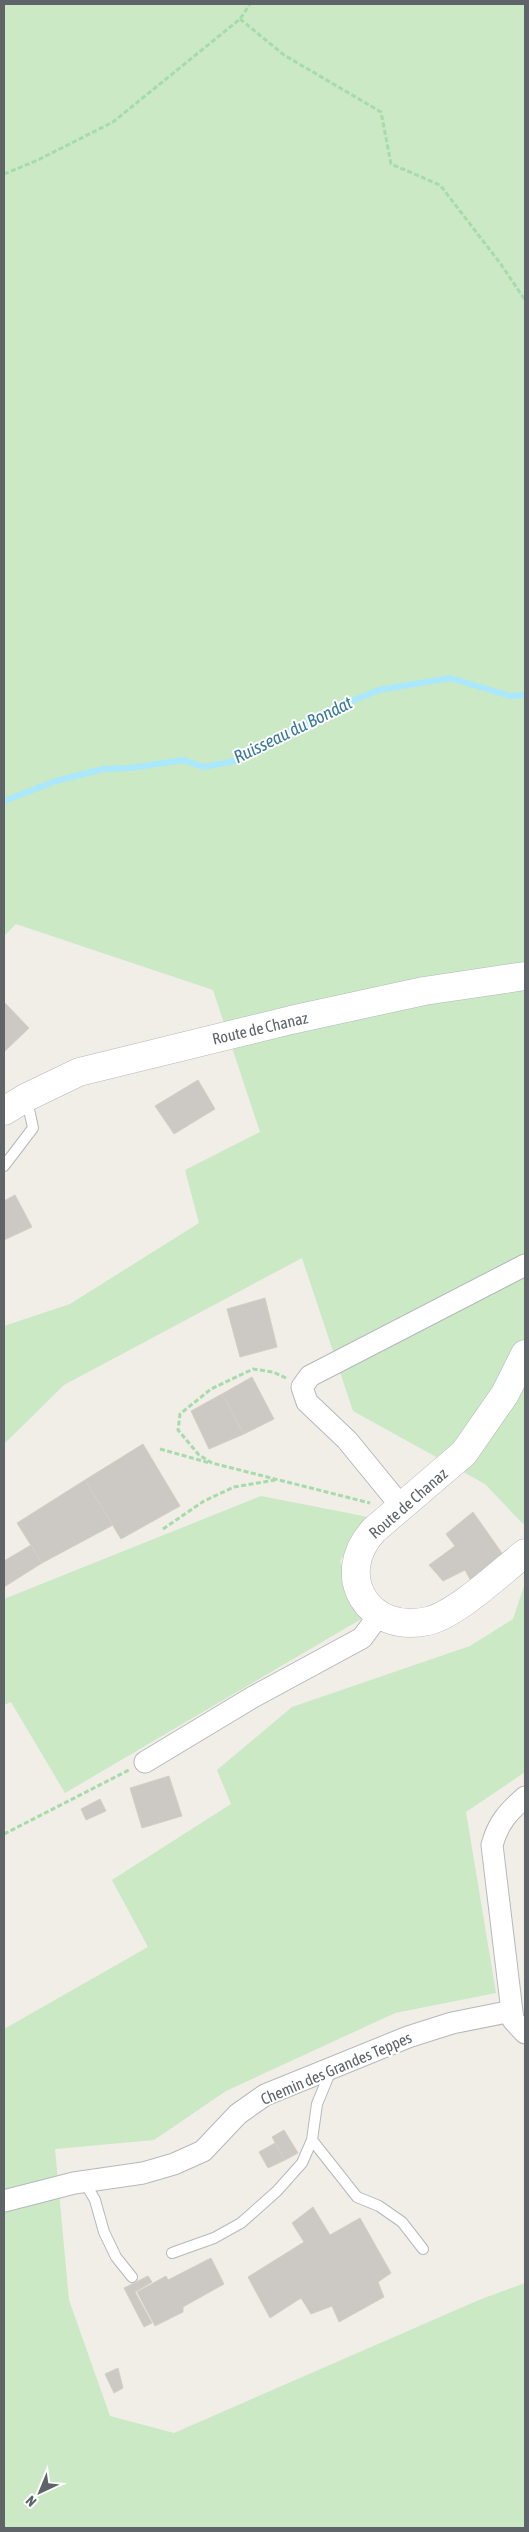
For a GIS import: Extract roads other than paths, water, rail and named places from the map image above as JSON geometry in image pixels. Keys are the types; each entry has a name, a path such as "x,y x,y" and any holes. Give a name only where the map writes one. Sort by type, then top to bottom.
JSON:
{"street":[{"name":"Route de Chanaz","path":"4,1111 27,1097 79,1072 108,1064 291,1020 415,993 525,976"},
{"path":"399,1508 348,1440 308,1402 302,1387 310,1376 525,1265"},
{"name":"Route de Chanaz","path":"379,1615 367,1605 360,1593 354,1568 363,1541 464,1453 504,1394 525,1354"},
{"path":"145,1762 253,1696 362,1638 379,1615 393,1621 412,1623 430,1621 470,1597 525,1553"},
{"path":"525,1797 505,1815 496,1828 492,1845 512,2011 517,2027 525,2034"},
{"name":"Chemin des Grandes Teppes","path":"4,2202 84,2181 143,2173 174,2164 203,2151 238,2114 265,2095 332,2067 452,2023 512,2011"}],"lane":[{"path":"4,1166 33,1128 27,1097"},
{"path":"172,2253 214,2238 242,2223 277,2191 302,2163 312,2140 317,2104 332,2067"},
{"path":"312,2140 357,2197 379,2206 402,2222 423,2249"},
{"path":"84,2181 95,2200 104,2232 116,2257 132,2276"}],"waterway":[{"name":"Ruisseau du Bondat","path":"4,801 56,781 103,769 130,768 184,760 203,767 235,761 322,713 379,690 450,678 510,696 525,695"}]}
